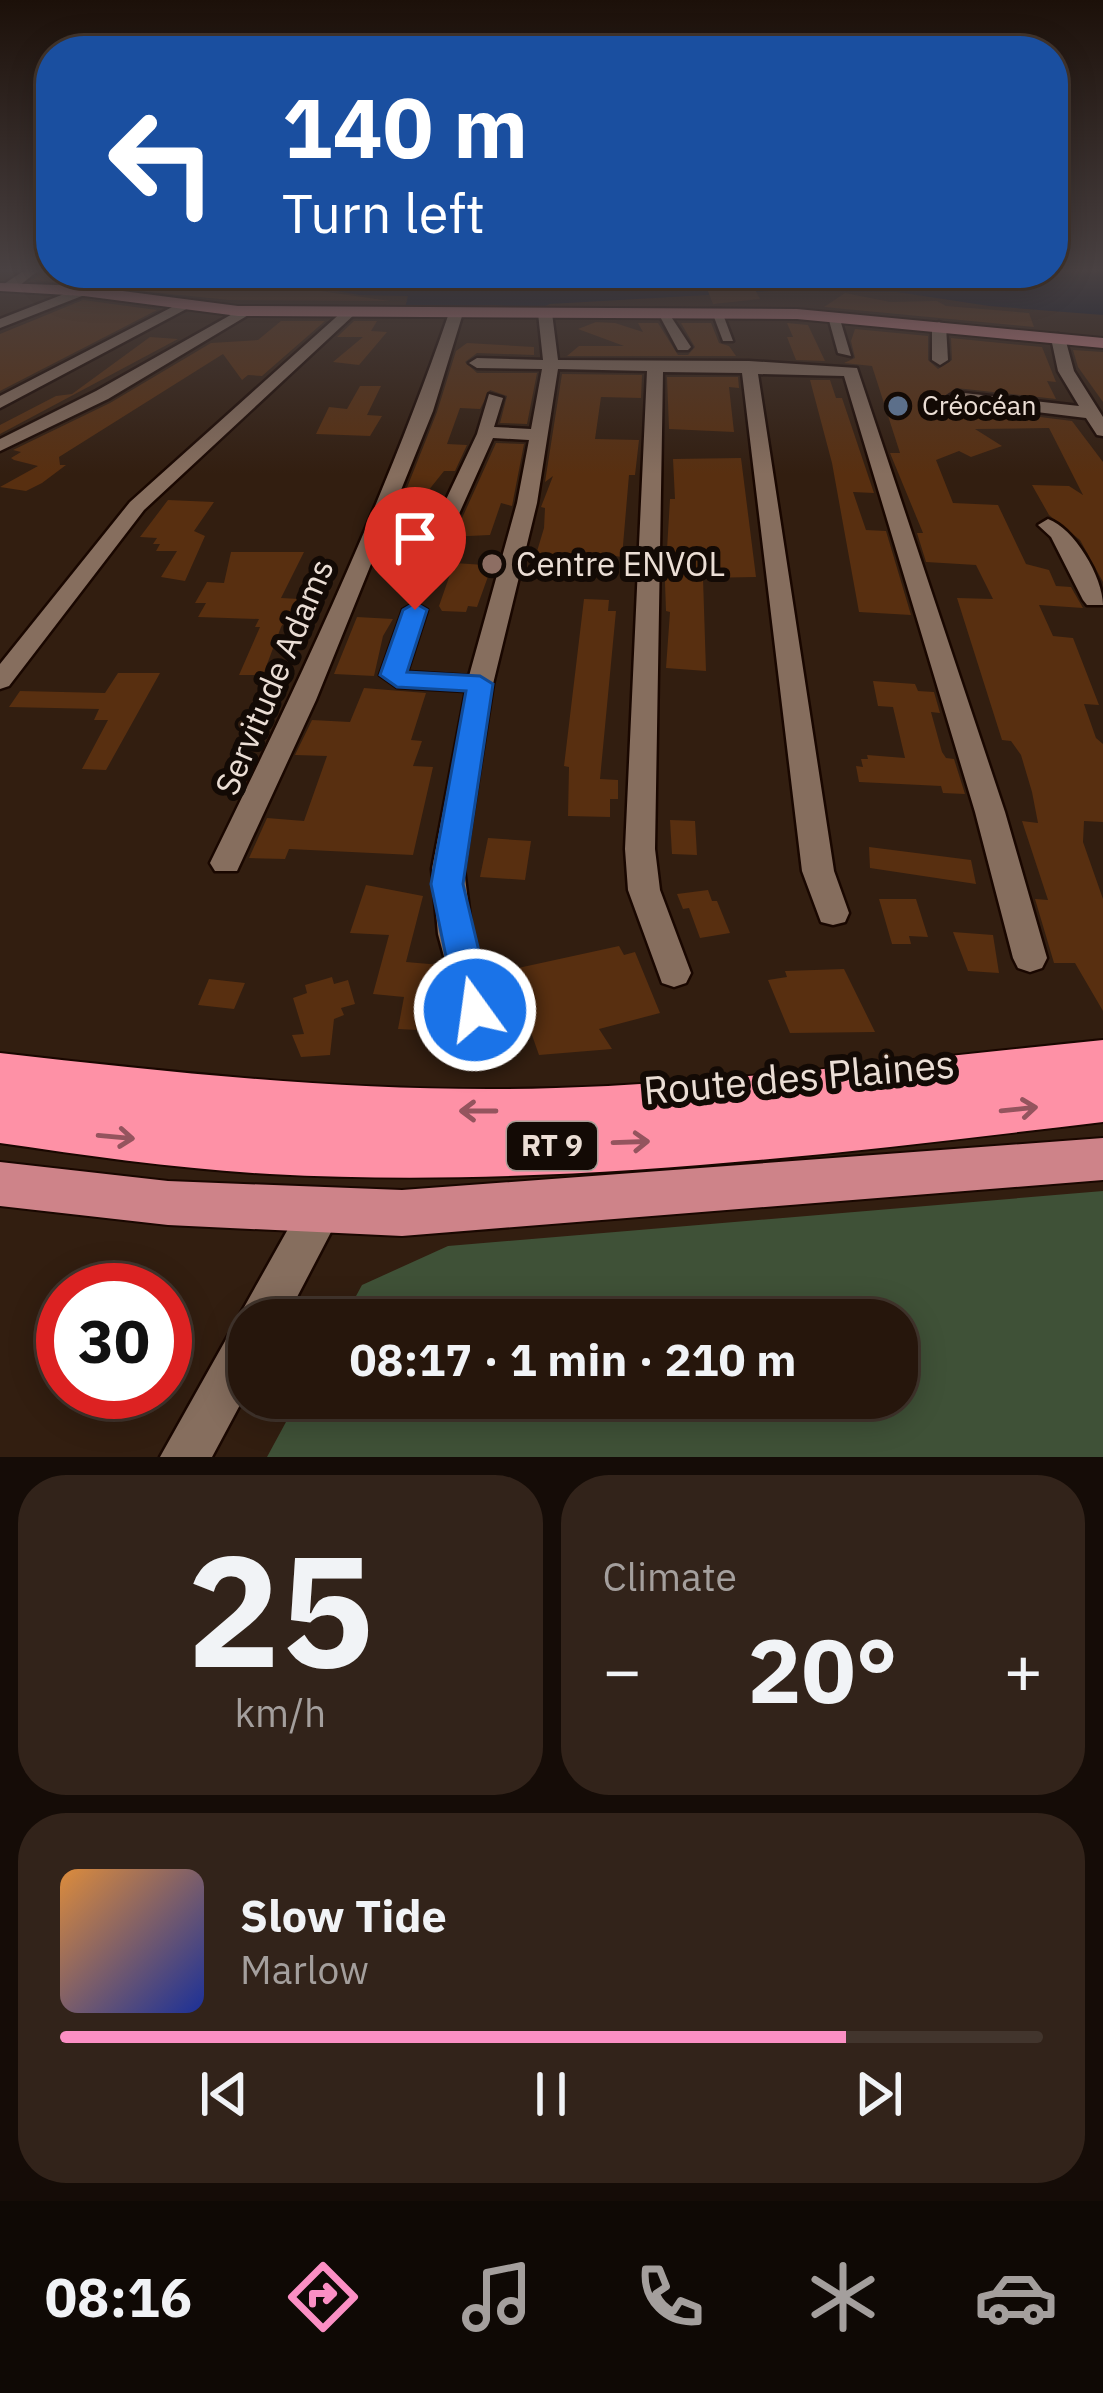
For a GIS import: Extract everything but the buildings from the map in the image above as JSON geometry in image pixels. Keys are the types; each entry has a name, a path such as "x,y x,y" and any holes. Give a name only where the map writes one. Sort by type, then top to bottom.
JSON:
{"highway":[{"name":"Route des Plaines","path":"0,1075 201,1099 477,1112 679,1103 1103,1062"},
{"name":"Route des Plaines","path":"0,1120 78,1134 262,1149 452,1150 724,1138 1103,1099"}],"main road":[{"path":"1058,338 1103,343"},
{"path":"0,1184 168,1203 471,1210 1103,1159"}],"street":[{"path":"0,403 123,338"},
{"path":"0,446 201,338"},
{"path":"0,653 128,498 316,338"},
{"path":"0,681 146,496 318,338"},
{"name":"Servitude Adams","path":"226,863 303,700 424,411 448,338"},
{"path":"483,1042 447,884 480,684 527,503 550,354 548,338"},
{"path":"677,338 683,347"},
{"path":"840,338 846,353"},
{"path":"939,338 940,361"},
{"path":"1058,338 1066,371 1103,431"},
{"path":"477,363 606,348"},
{"path":"550,354 655,365 849,370 1030,958"},
{"path":"655,365 640,849 644,890 674,973"},
{"path":"749,367 818,871 832,913"},
{"path":"955,397 1091,413"},
{"path":"443,525 487,433 495,398"},
{"path":"487,433 538,435"},
{"path":"1048,525 1070,551 1095,600"},
{"path":"1070,551 1103,553"},
{"path":"415,610 393,675 397,680 480,684"},
{"path":"272,1299 321,1210"},
{"path":"185,1457 228,1380"}],"green space":[{"path":"1103,1191 1103,1457 267,1457 288,1419 918,1419 918,1299 354,1299 362,1285 448,1246"}],"place":[{"name":"Créocéan","path":"898,406"},
{"name":"Centre ENVOL","path":"492,564"}],"route":[{"path":"415,610 393,667 397,680 480,684 447,884 475,1010"}]}
